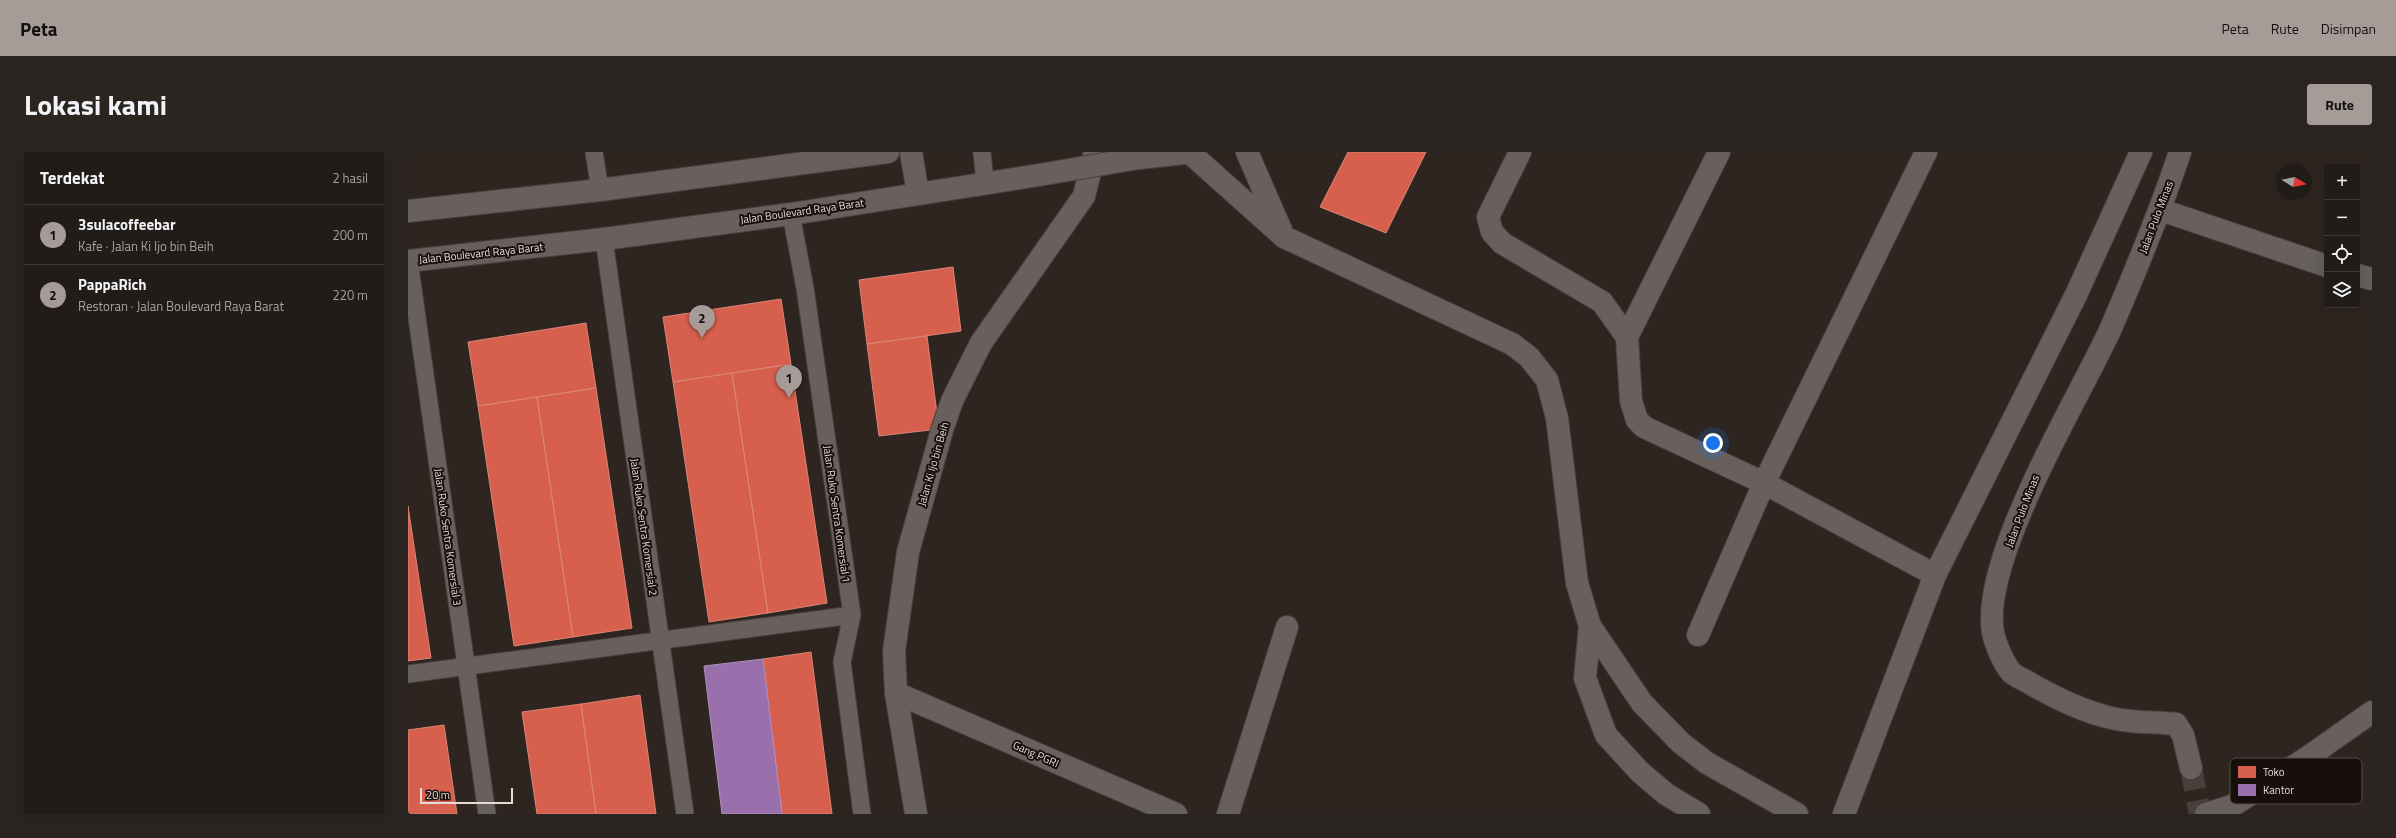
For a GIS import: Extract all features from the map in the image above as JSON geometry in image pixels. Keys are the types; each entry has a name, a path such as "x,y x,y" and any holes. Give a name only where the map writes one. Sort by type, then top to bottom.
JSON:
{"street":[{"path":"408,211 600,190 785,158 888,152"},
{"path":"911,152 918,194"},
{"name":"Jalan Ki Ijo bin Beih","path":"916,814 896,693 894,651 908,552 942,430 952,401 981,343 1084,196 1094,152"},
{"path":"1191,152 1284,237 1512,344 1529,357 1547,380 1557,418 1577,582 1590,626 1642,703 1681,743 1706,763 1796,814"},
{"name":"Jalan Boulevard Raya Barat","path":"408,258 604,239 791,214 1139,158 1191,152"},
{"path":"1247,152 1284,237"},
{"path":"1520,152 1488,217 1492,232 1502,243 1602,302 1627,337"},
{"path":"1719,152 1627,337 1631,402 1641,424 1644,427 1764,483 1935,575"},
{"path":"1698,635 1764,483 1926,152"},
{"path":"1844,814 1935,575 2076,295 2141,152"},
{"name":"Jalan Pulo Minas","path":"2180,152 2161,210 2095,362 2041,463 2011,535 1991,603 1995,642 2011,672 2053,696 2095,714 2118,720 2176,724 2183,735 2191,768"},
{"path":"2161,210 2324,265"},
{"path":"2360,276 2372,279"},
{"path":"1590,626 1586,678 1606,735 1640,772 1666,794 1699,814"},
{"path":"1228,814 1287,627"},
{"name":"Gang PGRI","path":"896,693 1176,814"},
{"path":"2306,758 2372,712"},
{"path":"2206,814 2235,804"}],"lane":[{"path":"594,152 600,190"},
{"path":"982,152 985,183"},
{"name":"Jalan Ruko Sentra Komersial 1","path":"791,214 805,288 852,615 842,662 862,814"},
{"name":"Jalan Ruko Sentra Komersial 2","path":"604,239 659,640 686,814"},
{"name":"Jalan Ruko Sentra Komersial 3","path":"408,258 487,814"},
{"path":"408,674 466,668 659,640 852,615"}],"building: Toko":[{"path":"1348,152 1426,152 1386,233 1320,207"},
{"path":"953,267 961,331 867,344 859,280"},
{"path":"781,299 791,364 673,382 663,317"},
{"path":"586,323 596,388 478,406 468,342"},
{"path":"927,336 939,429 879,436 867,344"},
{"path":"791,364 827,603 768,613 732,373"},
{"path":"732,373 768,613 709,622 673,382"},
{"path":"596,388 632,628 573,637 537,397"},
{"path":"537,397 573,637 514,646 478,406"},
{"path":"408,506 431,658 408,661"},
{"path":"811,652 832,814 782,814 763,659"},
{"path":"640,695 656,814 596,814 581,704"},
{"path":"581,704 596,814 537,814 522,712"},
{"path":"444,725 457,814 408,814 408,730"}],"building: Kantor":[{"path":"763,659 782,814 722,814 704,666"}],"tunnel":[{"path":"2191,768 2200,814"}],"place":[{"name":"PappaRich","path":"702,338"},
{"name":"3sulacoffeebar","path":"789,398"}]}
